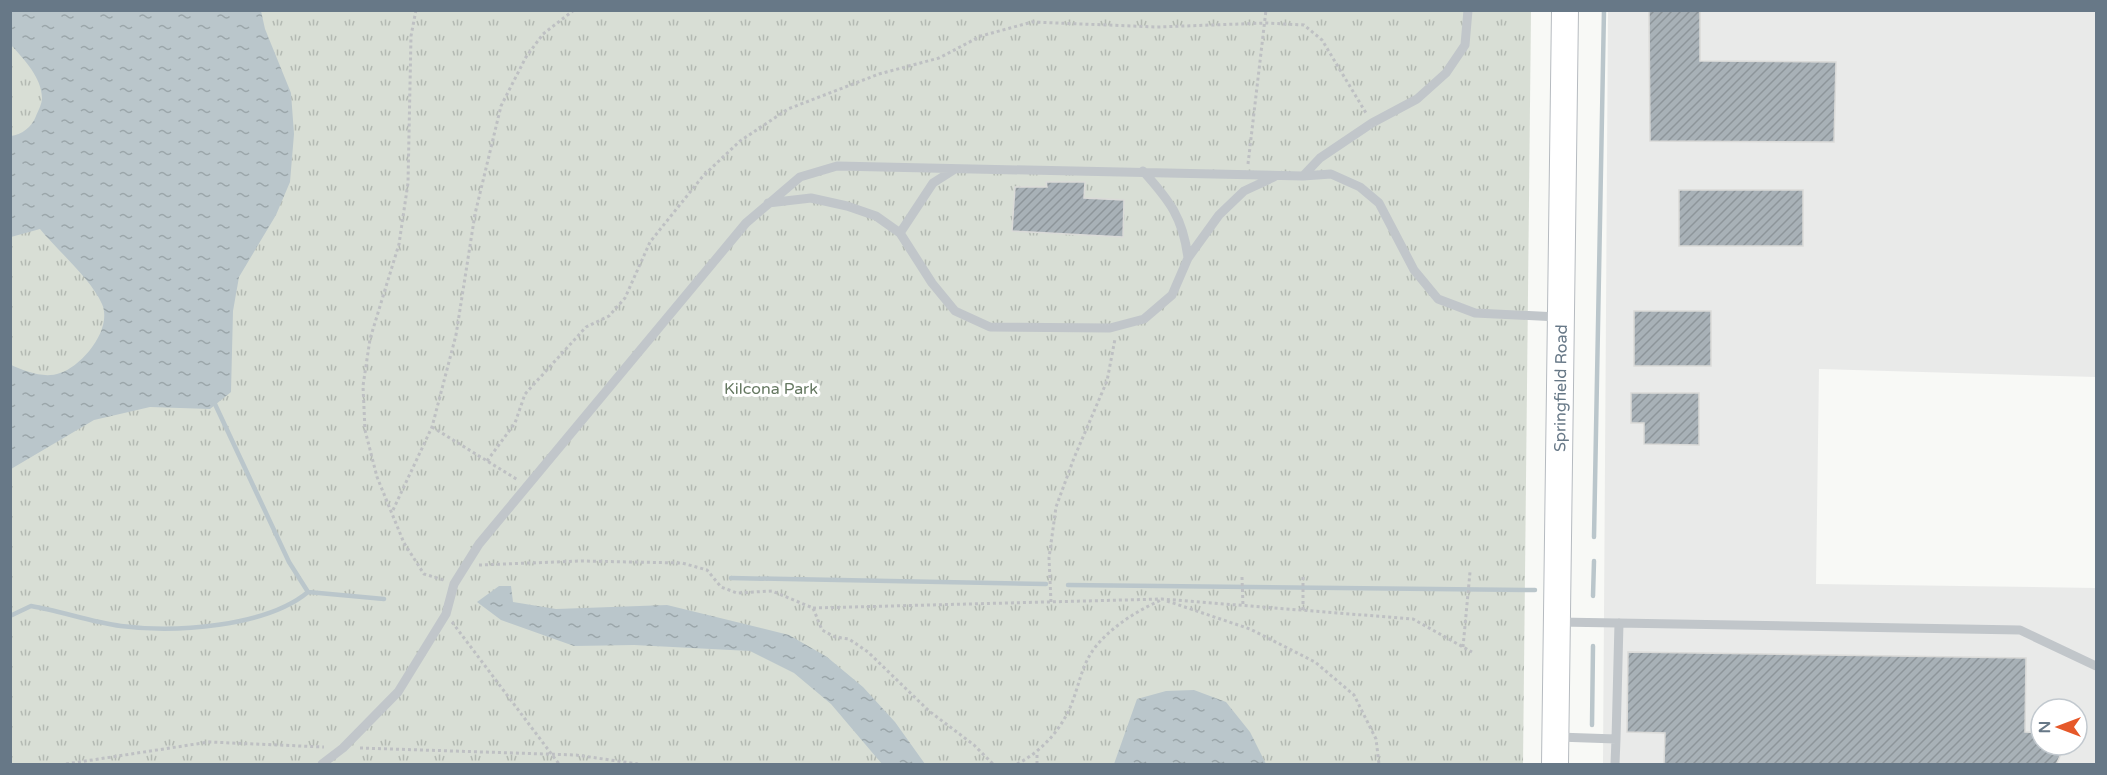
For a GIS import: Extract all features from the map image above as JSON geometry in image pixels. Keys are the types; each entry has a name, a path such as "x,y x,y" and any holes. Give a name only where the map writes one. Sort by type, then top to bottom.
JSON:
{"street":[{"name":"Springfield Road","path":"1555,765 1565,10"}],"lane":[{"path":"1303,176 1320,158 1372,123 1417,99 1446,73 1465,45 1468,10"},
{"path":"322,765 343,748 398,692 446,614 454,584 479,544 746,223 800,177 837,166 1143,171 1276,176 1331,174 1360,187 1378,203 1414,270 1438,299 1475,313 1560,316"},
{"path":"900,233 933,183 955,169"},
{"path":"1143,171 1166,195 1177,214 1185,236 1188,258"},
{"path":"767,203 811,198 847,206 876,216 900,233 932,283 955,311 990,327 1118,326 1144,318 1172,295 1188,258 1219,215 1244,190 1276,176"},
{"path":"1558,622 2020,630 2097,666"},
{"path":"1615,765 1619,623"},
{"path":"1556,737 1616,739"}],"path":[{"path":"416,10 411,36 408,183 399,243 370,339 363,386 365,430 377,477 393,510 404,543 424,574 454,584"},
{"path":"393,510 432,427 438,395 456,335 475,214 501,106 526,57 543,34 574,10"},
{"path":"1247,175 1266,10"},
{"path":"487,461 514,423 525,394 586,327 609,316 625,298 650,242 703,176 740,141 788,109 879,74 939,58 981,36 1032,22 1157,27 1266,23 1304,26 1322,40 1372,123"},
{"path":"1051,602 1049,558 1056,507 1107,381 1118,326"},
{"path":"432,427 527,486"},
{"path":"465,565 581,561 682,563 707,570 721,587 737,593 772,591 813,608 1162,599 1413,619 1472,652"},
{"path":"1463,647 1470,572"},
{"path":"1242,577 1243,606"},
{"path":"1303,577 1303,610"},
{"path":"1017,765 1038,751 1052,737 1069,711 1080,674 1096,645 1134,612 1162,599 1250,629 1315,662 1354,695 1376,739 1379,765"},
{"path":"813,608 822,630 835,638 849,639 868,652 928,711 974,745 993,765"},
{"path":"446,614 559,765"},
{"path":"66,765 209,742 576,754 638,765"},
{"path":"1037,765 1038,751"}],"shaded area":[{"path":"1608,11 2096,11 2096,377 1819,369 1816,584 2096,588 2096,764 1603,764"}],"green space":[{"name":"Kilcona Park","path":"10,11 1531,11 1523,764 11,764"}],"water":[{"path":"11,10 261,11 265,29 291,93 294,134 290,182 276,215 239,277 233,311 231,392 210,409 150,407 94,420 11,469 11,365 41,375 54,375 69,369 86,355 93,345 103,324 104,314 102,304 90,285 40,229 11,237 11,136 22,132 32,124 42,98 36,76 11,45"},
{"path":"499,586 511,586 513,602 556,609 667,605 789,635 827,657 863,687 895,722 925,764 882,764 831,704 794,673 750,651 634,645 574,646 501,620 477,602"},
{"path":"1194,690 1226,702 1250,732 1266,764 1114,764 1137,699 1166,691"}],"building":[{"path":"1649,10 1700,10 1700,61 1836,62 1834,142 1650,141"},
{"path":"1046,182 1085,182 1084,198 1124,200 1123,237 1012,231 1015,187 1047,187"},
{"path":"1679,190 1803,190 1803,246 1679,246"},
{"path":"1634,311 1711,311 1711,366 1634,366"},
{"path":"1631,393 1699,393 1699,445 1644,444 1644,423 1631,423"},
{"path":"1628,652 2026,658 2025,732 2029,732 2029,757 2060,757 2056,765 1664,765 1665,733 1627,732"}],"waterway":[{"path":"1594,537 1604,10"},
{"path":"214,402 289,562 308,592 384,599"},
{"path":"1593,596 1594,561"},
{"path":"731,578 1046,584"},
{"path":"1068,585 1535,590"},
{"path":"10,616 31,606 121,626 192,628 219,625 269,613 290,604 308,592"},
{"path":"1592,725 1593,646"}]}
